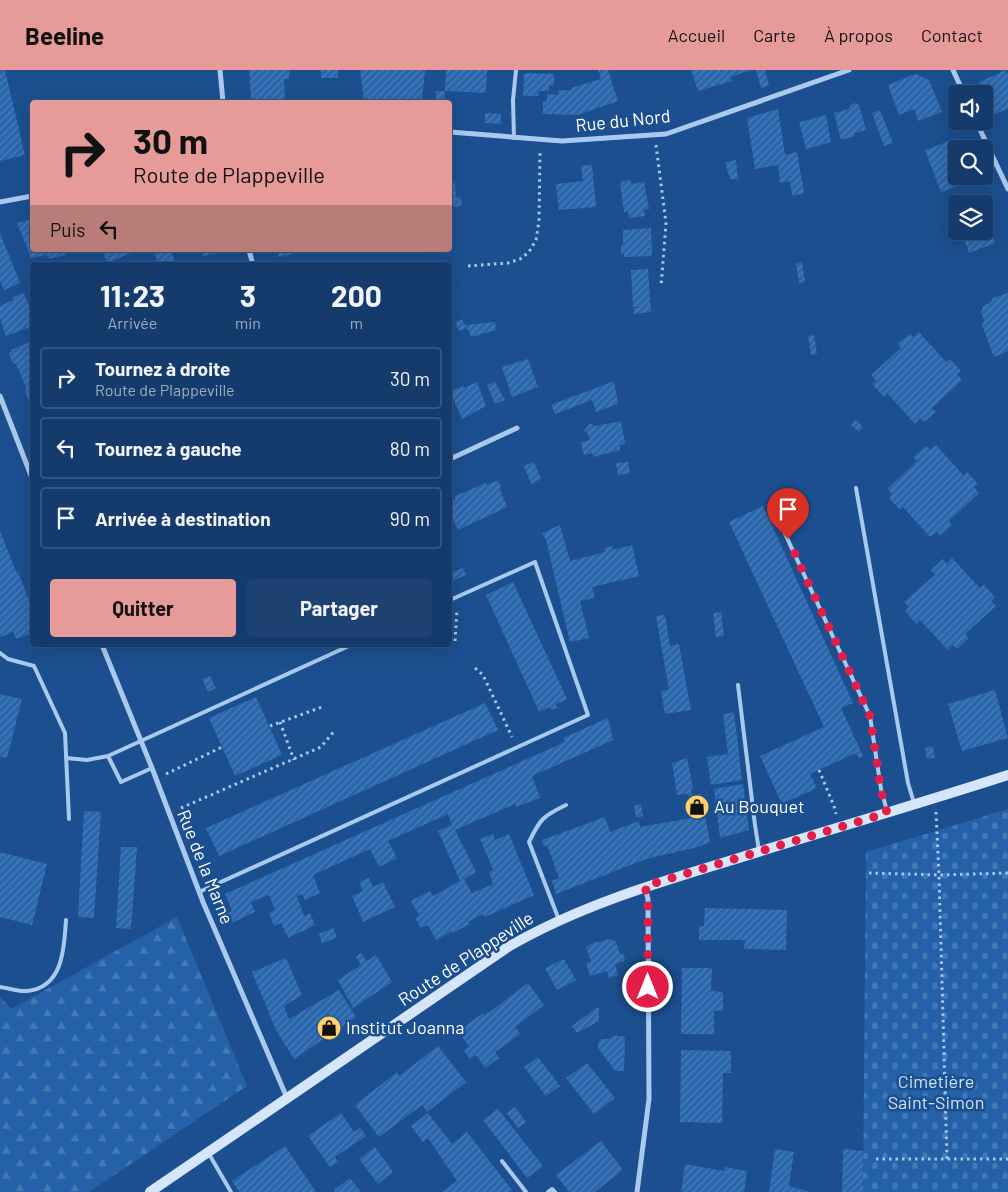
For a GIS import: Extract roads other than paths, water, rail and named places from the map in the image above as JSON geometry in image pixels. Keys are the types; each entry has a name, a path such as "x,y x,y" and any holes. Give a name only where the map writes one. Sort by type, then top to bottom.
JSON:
{"street":[{"path":"220,70 223,100"},
{"name":"Rue du Nord","path":"452,132 562,141 666,134 849,70"},
{"path":"952,70 960,85"},
{"path":"980,130 1008,189"},
{"path":"0,202 30,196"},
{"path":"0,396 30,473"},
{"path":"452,458 517,428"},
{"name":"Rue de la Marne","path":"103,647 152,768 199,892 287,1098"},
{"name":"Route de Plappeville","path":"150,1192 508,948 559,920 645,886 914,806 1008,775"},
{"path":"637,1192 649,1099 648,899 645,886"}],"lane":[{"path":"514,138 513,100 516,70"},
{"path":"856,488 908,783 914,806"},
{"path":"773,508 870,716 881,790 887,813"},
{"path":"199,892 588,714 535,562 452,599"},
{"path":"66,758 87,760 108,756 347,647"},
{"path":"0,653 8,659 34,666 65,733 68,818"},
{"path":"738,686 759,851"},
{"path":"108,756 121,782 152,768"},
{"path":"559,920 529,842 537,825 547,814 566,805"},
{"path":"0,987 27,991 46,985 59,968 64,949 66,920"},
{"path":"208,1152 231,1192"},
{"path":"502,1161 526,1192"},
{"path":"548,1192 552,1189 555,1192"}],"place":[{"name":"Au Bouquet","path":"697,807"},
{"name":"Institut Joanna","path":"329,1028"}],"park label":[{"name":"Cimetière Saint-Simon","path":"936,1092"}]}
